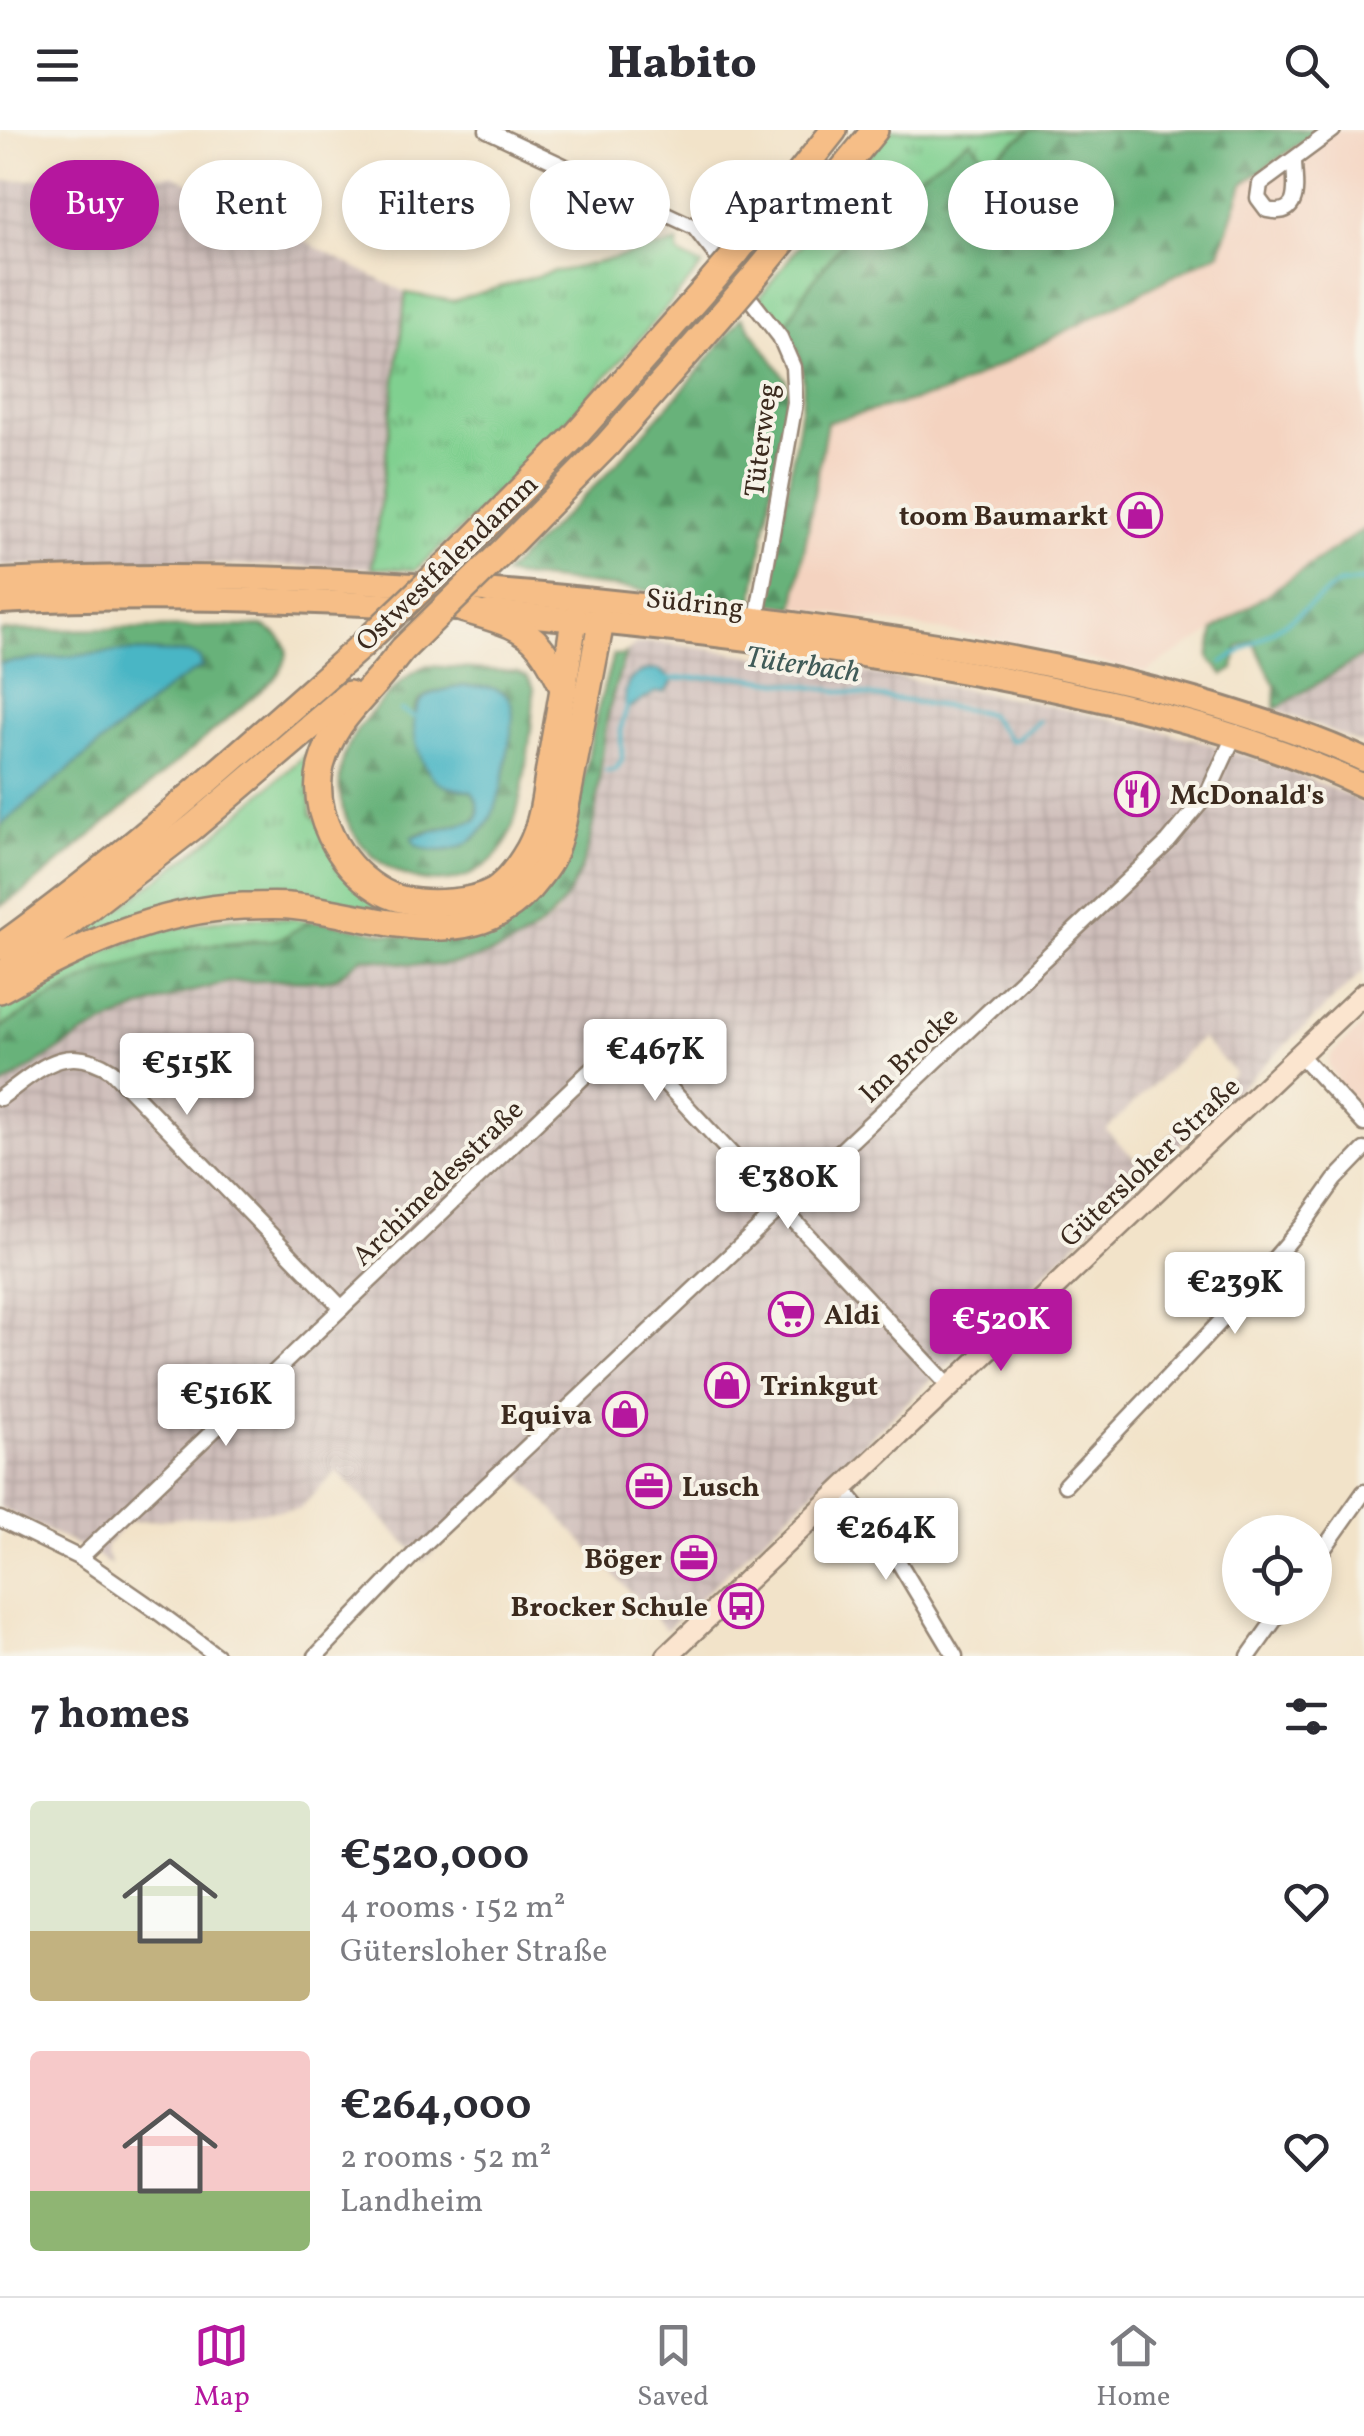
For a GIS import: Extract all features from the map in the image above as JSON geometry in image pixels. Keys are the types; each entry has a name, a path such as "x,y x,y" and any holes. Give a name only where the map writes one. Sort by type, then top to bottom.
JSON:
{"highway":[{"name":"Ostwestfalendamm","path":"0,947 68,896 232,759 460,552 576,435 737,252 834,130"},
{"name":"Ostwestfalendamm","path":"0,976 193,827 403,649 607,446 732,304 875,130"},
{"path":"462,609 506,624 536,642 564,689"},
{"path":"403,649 339,725 321,768 319,792 324,821 355,871 379,890 428,904 464,901 494,890 531,846 564,689 588,614"},
{"path":"0,990 72,951 132,927 196,912 242,906 290,906 444,928 501,913 523,896 554,854 566,804 588,614"},
{"path":"0,928 68,896"}],"main road":[{"name":"Südring","path":"0,581 239,578 454,587 588,614 935,666 1085,696 1202,725 1239,725 1318,740 1364,760"},
{"name":"Südring","path":"0,602 240,599 757,618 991,653 1153,689 1239,725 1364,786"}],"street":[{"name":"Tüterweg","path":"487,130 694,227 780,337 793,367 795,404 757,618"},
{"path":"1294,160 1333,130"},
{"name":"Im Brocke","path":"316,1656 422,1547 1178,832 1207,795 1239,725"},
{"name":"Gütersloher Straße","path":"667,1656 1364,993"},
{"name":"Archimedesstraße","path":"342,1308 602,1060 614,1054 631,1054 648,1065 950,1387"},
{"path":"1300,1055 1364,1124"},
{"path":"0,1098 52,1063 68,1057 94,1060 112,1071 342,1308 80,1558"},
{"path":"1065,1485 1220,1322 1364,1150"},
{"path":"843,1489 886,1541 955,1656"},
{"path":"1332,1538 1364,1492"},
{"path":"0,1518 80,1558 217,1656"},
{"path":"1249,1656 1271,1625"}],"shaded area":[{"path":"1319,130 1364,130 1364,529 1145,672 1000,640 794,607 827,422 947,392 1220,253 1243,184"},
{"path":"159,175 179,178 179,250 321,250 406,293 372,568 159,563 0,566 0,181 30,180 30,250 159,250"},
{"path":"662,643 842,668 1012,698 1190,738 1269,763 1343,793 1364,804 1364,971 666,1630 519,1474 423,1561 337,1471 299,1509 129,1522 106,1545 112,1566 0,1508 0,1087 87,1032 186,993 229,982 307,982 337,977 363,957 446,964 491,954 534,934 555,916 574,885 595,815 616,685 626,653 636,644","holes":["1201,1038 1235,1073 1140,1164 1106,1130"]},
{"path":"1364,655 1364,745 1275,709"},
{"path":"1364,1024 1364,1113 1335,1082 1329,1061"}],"green space":[{"path":"889,130 1031,130 988,160 971,141 928,180 928,160 866,160"},
{"path":"1031,130 1319,130 1243,184 1220,252 947,392 827,422 794,607 768,603 803,397 800,360 786,326 806,290 836,250 928,250 928,169 970,140 987,160 948,160 948,250 1114,250 1114,160 989,160"},
{"path":"678,243 678,254 702,266 529,462 415,570 372,568 406,293 453,301 554,271 649,250 670,250 670,245"},
{"path":"796,250 850,250 806,290 786,326 759,298"},
{"path":"742,317 785,378 788,391 753,602 503,575 604,477"},
{"path":"1364,529 1364,655 1275,709 1276,688 1253,640 1237,648 1234,669 1224,675 1209,658 1214,630"},
{"path":"262,626 279,636 286,648 285,662 274,679 54,867 0,906 0,826 196,669 189,653 126,651 0,663 0,631"},
{"path":"626,653 609,711 587,850 576,880 560,906 538,929 507,947 456,963 424,965 363,957 337,977 323,981 229,982 186,993 87,1032 0,1087 0,1028 87,979 115,968 189,948 279,939 315,921 416,938 447,939 500,927 522,914 542,895 559,870 573,838 595,720 613,655"},
{"path":"428,666 518,672 527,676 534,688 525,773 508,837 501,850 470,875 436,882 402,874 372,855 350,826 340,792 345,753 370,714 396,686","holes":["463,686 494,689 506,767 486,827 423,848 413,841 417,834 477,820 478,809 472,792 447,787 418,737 414,711 432,693"]},
{"path":"314,747 310,766 311,814 407,914 309,898 85,934 206,843"},
{"path":"231,918 315,921 279,940 247,941 101,973 0,1028 0,1002 61,968 155,931"}],"water":[{"path":"126,651 189,653 200,658 202,667 172,685 0,826 0,663"},
{"path":"647,670 659,670 672,683 665,692 654,693 632,707 624,704 629,682"},
{"path":"463,686 499,690 511,702 512,723 503,778 496,806 483,830 462,846 433,850 416,845 412,837 477,820 477,802 472,792 448,787 433,777 420,756 414,717 424,698"}],"waterway":[{"name":"Tüterbach","path":"1222,663 1338,584 1364,581"},
{"name":"Tüterbach","path":"669,679 736,676 982,712 1010,740 1039,721"},
{"name":"Tüterbach","path":"606,771 615,770 622,760 621,728 628,703"},
{"name":"Tüterbach","path":"401,710 414,717"}],"place":[{"name":"toom Baumarkt","path":"1140,515"},
{"name":"McDonald's","path":"1137,794"},
{"name":"Aldi","path":"791,1314"},
{"name":"Trinkgut","path":"727,1385"},
{"name":"Equiva","path":"625,1414"},
{"name":"Lusch","path":"649,1486"},
{"name":"Böger","path":"694,1558"},
{"name":"Brocker Schule","path":"741,1606"}]}
